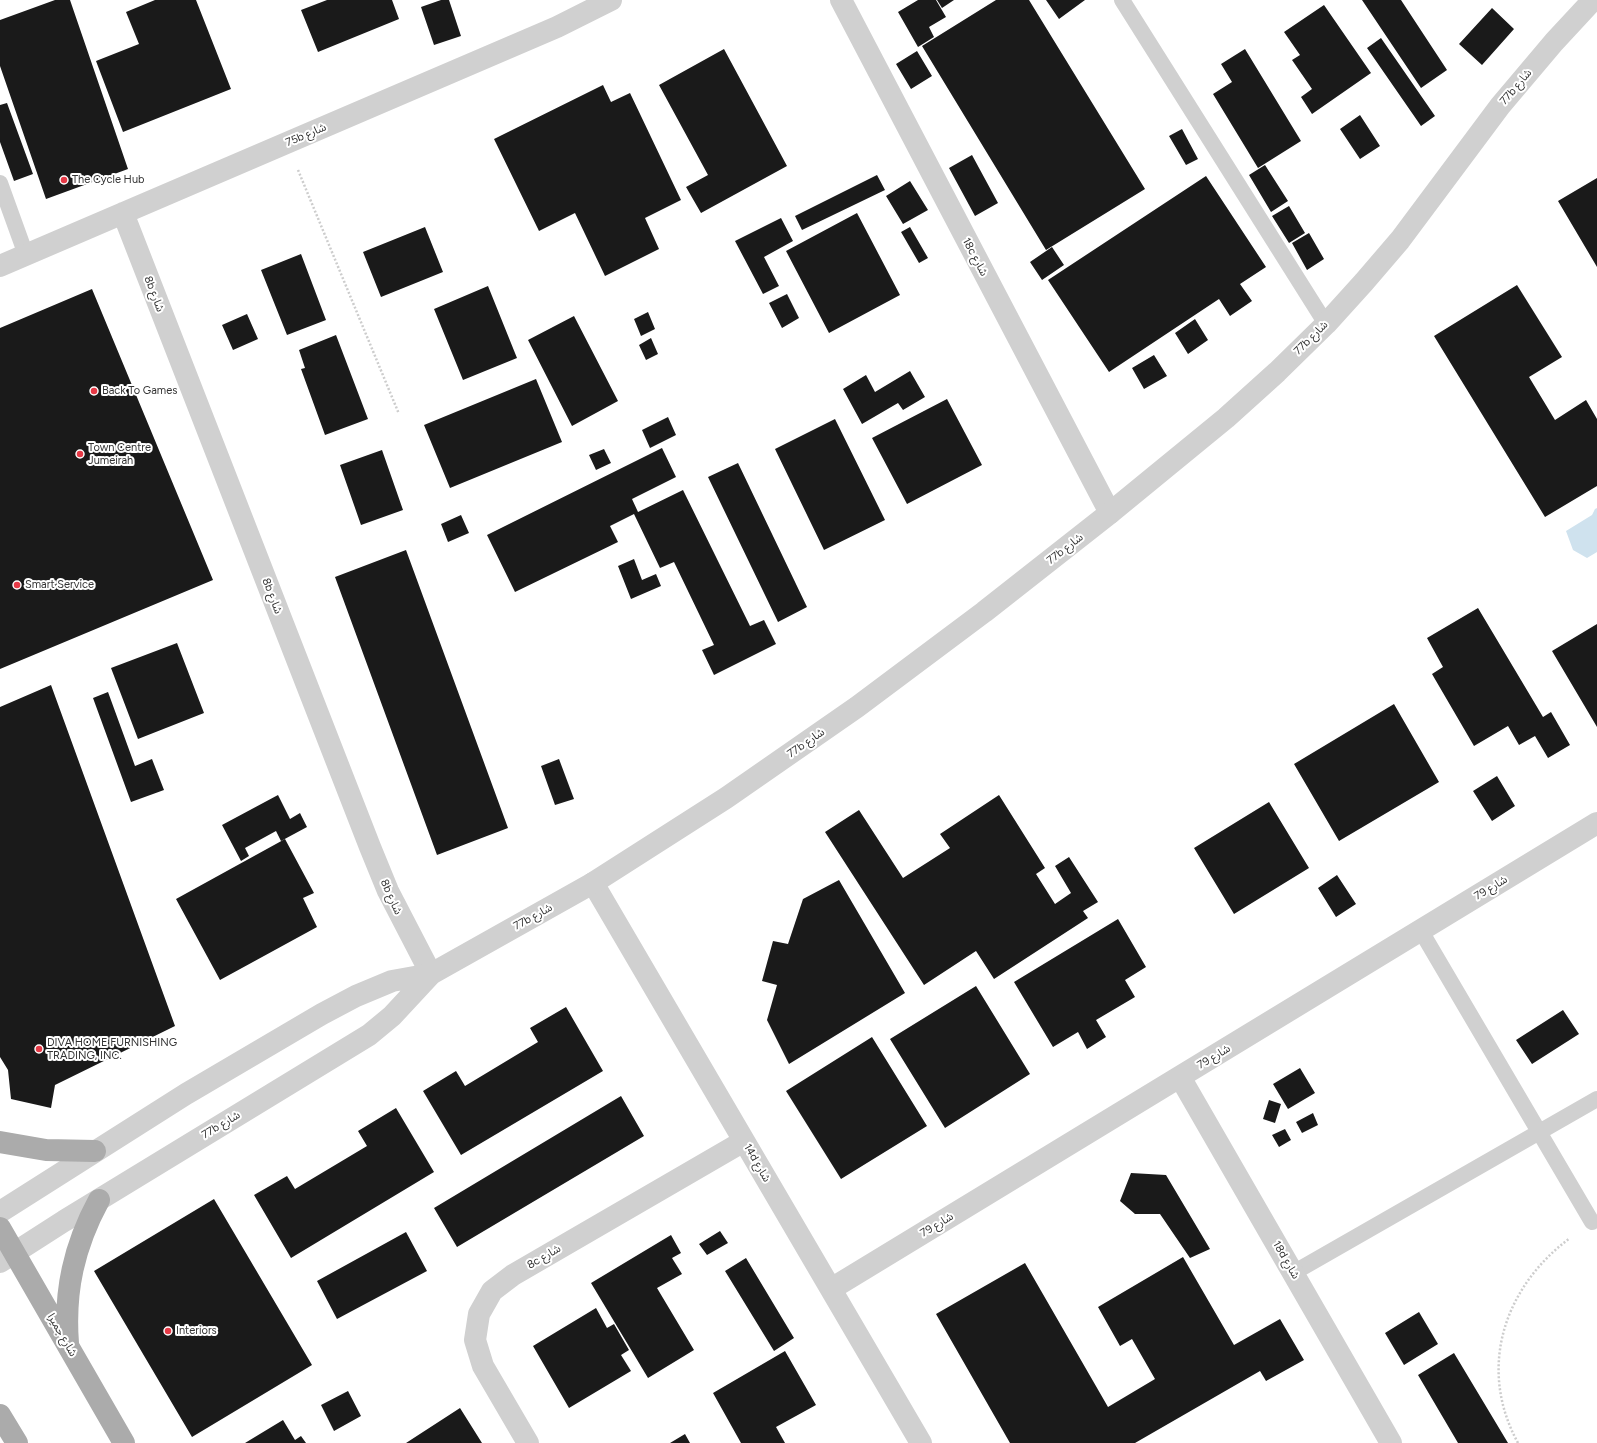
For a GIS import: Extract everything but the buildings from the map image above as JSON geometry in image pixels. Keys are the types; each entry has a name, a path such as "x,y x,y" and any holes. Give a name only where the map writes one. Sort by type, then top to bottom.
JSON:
{"main road":[{"path":"0,1142 46,1150 95,1151"},
{"path":"68,1346 67,1300 72,1266 87,1221 99,1200"},
{"name":"شارع جميرا","path":"0,1228 7,1258 68,1346 124,1443"},
{"path":"0,1415 17,1443"}],"street":[{"name":"75b شارع","path":"0,266 550,30 611,0"},
{"name":"18c شارع","path":"841,0 1110,513"},
{"name":"77b شارع","path":"7,1258 369,1035 392,1016 431,974 593,884 726,798 857,707 984,612 1110,513 1226,418 1277,372 1326,324 1400,240 1500,106 1554,42 1593,0"},
{"name":"8b شارع","path":"123,213 370,847 392,898 431,974"},
{"name":"شارع 79","path":"831,1289 1597,823"},
{"name":"14d شارع","path":"593,884 921,1443"},
{"name":"77b شارع","path":"0,1212 186,1094 356,996 392,981 431,974"},
{"name":"18d شارع","path":"1180,1077 1391,1443"},
{"name":"8c شارع","path":"528,1443 483,1366 475,1340 479,1314 492,1291 513,1275 744,1142"}],"lane":[{"path":"1122,0 1326,324"},
{"path":"0,183 26,255"},
{"path":"1420,931 1592,1222"},
{"path":"1293,1273 1597,1099"}],"path":[{"path":"287,144 399,414"},
{"path":"1518,1443 1505,1416 1500,1392 1498,1368 1500,1343 1507,1319 1517,1297 1530,1276 1568,1239 1592,1222"}],"water":[{"path":"1597,508 1597,552 1587,558 1573,550 1566,531 1592,515"}],"place":[{"name":"The Cycle Hub","path":"64,180"},
{"name":"Back To Games","path":"94,391"},
{"name":"Town Centre Jumeirah","path":"80,454"},
{"name":"Smart Service","path":"17,585"},
{"name":"DIVA HOME FURNISHING TRADING, INC.","path":"39,1049"},
{"name":"Interiors","path":"168,1331"}]}
